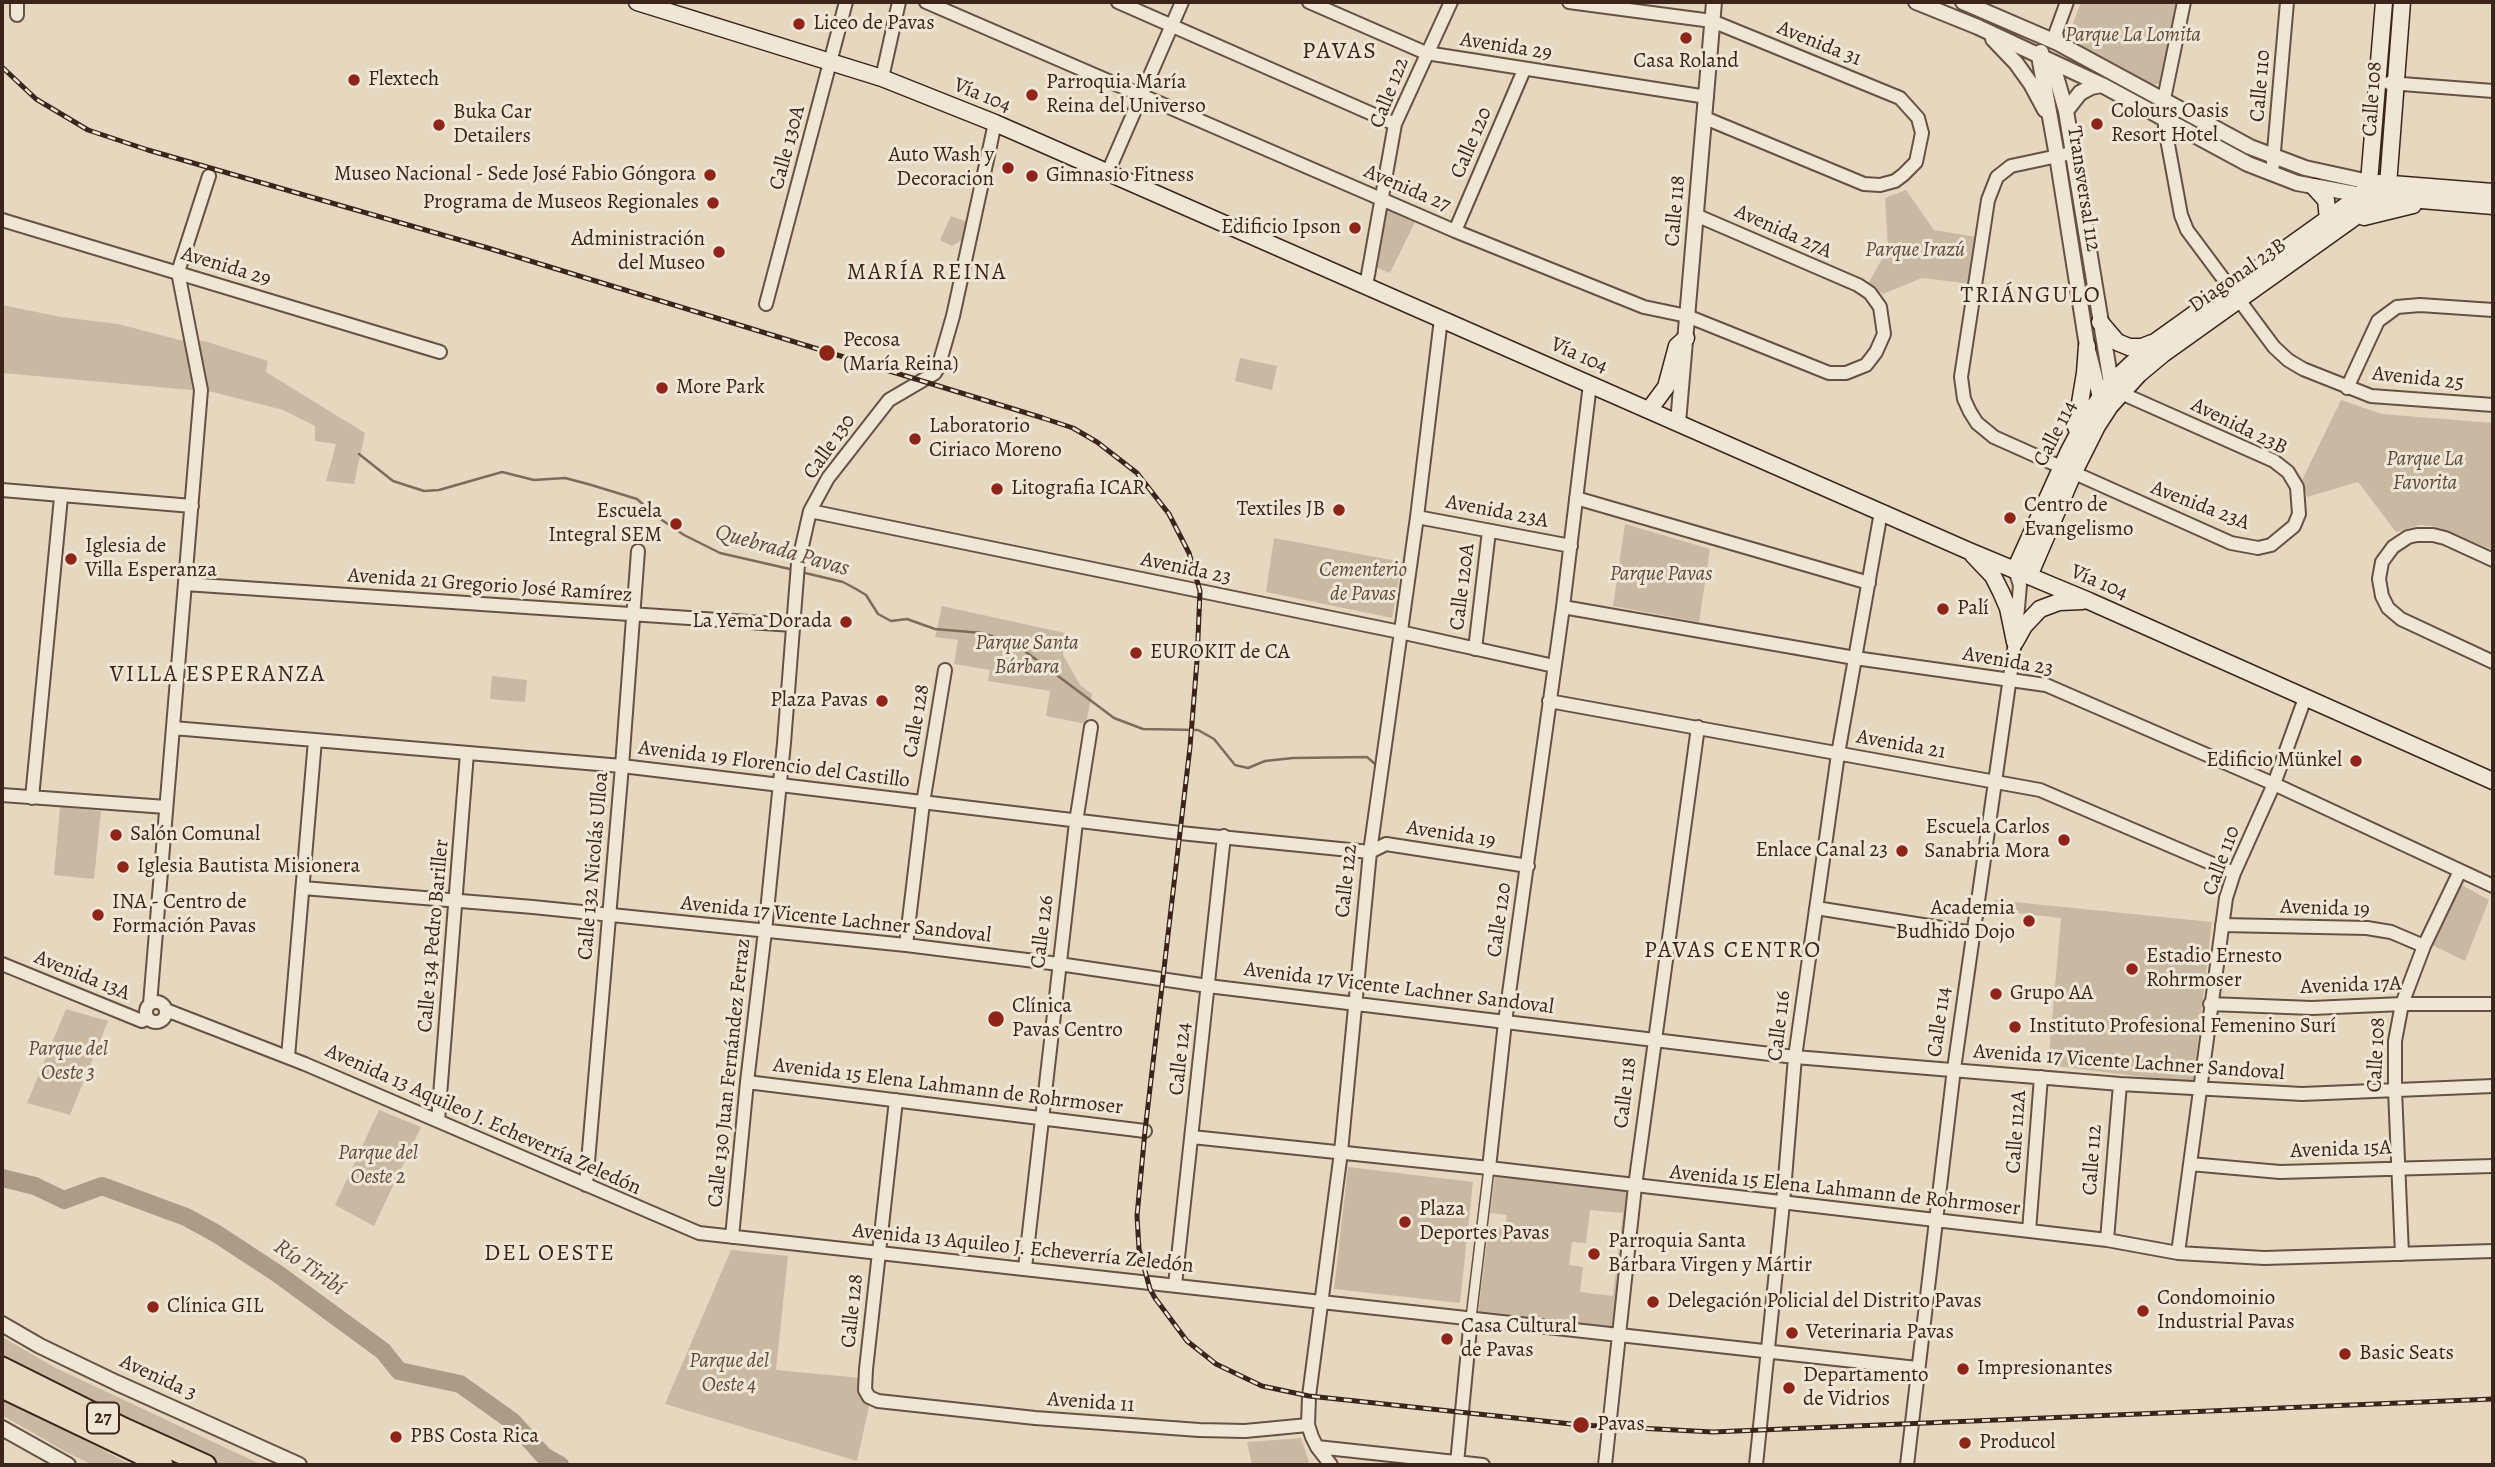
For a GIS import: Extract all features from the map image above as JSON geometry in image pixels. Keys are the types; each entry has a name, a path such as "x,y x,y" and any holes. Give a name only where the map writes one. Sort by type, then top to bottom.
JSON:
{"highway":[{"name":"27","path":"2,1367 206,1465"},
{"name":"27","path":"2,1388 163,1465"}],"main road":[{"name":"Vía 104","path":"637,2 882,78 995,123 1881,512 2021,577 2089,601 2493,781"},
{"name":"Calle 108","path":"2365,188 2384,2"},
{"name":"Calle 108","path":"2385,191 2402,2"},
{"path":"2314,187 2326,200 2328,219"},
{"path":"2365,188 2431,201 2493,206"},
{"name":"Diagonal 23B","path":"2116,388 2139,374 2365,188"},
{"path":"2385,191 2493,192"},
{"name":"Diagonal 23B","path":"2116,388 2155,342 2351,220 2385,191"},
{"path":"2351,220 2431,201"},
{"path":"2101,322 2116,342 2129,348 2143,347 2155,342"},
{"path":"1649,410 1666,387 1677,346 1686,338"},
{"path":"2068,465 2082,400 2087,346"},
{"name":"Calle 114","path":"2021,577 2068,465 2097,426 2105,401 2116,388"},
{"path":"1969,551 1993,576 2008,608 2015,642"},
{"path":"2015,642 2031,617 2048,605 2089,601"}],"street":[{"name":"Calle 130A","path":"766,304 846,2"},
{"path":"882,78 899,2"},
{"name":"Avenida 27","path":"926,2 1455,231 1644,307 1687,316 1829,373 1846,373 1866,365 1877,352"},
{"path":"1118,2 1395,124"},
{"path":"1108,172 1182,2"},
{"name":"Avenida 29","path":"1309,2 1426,53 1707,97"},
{"name":"Calle 122","path":"1366,286 1395,124 1451,2"},
{"name":"Avenida 31","path":"1569,2 1712,21 1900,98 1918,118 1922,133 1916,162 1895,181 1880,185 1864,184 1705,118"},
{"name":"Calle 118","path":"1678,423 1698,216 1714,2"},
{"path":"1916,2 1979,27 2102,85 2248,164 2272,174 2314,187 2365,188"},
{"path":"1951,16 1958,2"},
{"path":"1963,2 2053,38 2250,147 2365,188"},
{"path":"2046,59 2067,2"},
{"name":"Avenida 25","path":"2184,2 2164,99 2181,215 2187,230 2274,347 2288,360 2347,388 2371,396 2493,405"},
{"name":"Calle 110","path":"2272,174 2287,2"},
{"path":"1979,27 2016,63 2038,95 2053,131"},
{"name":"Transversal 112","path":"2046,59 2066,111 2101,322 2116,388"},
{"name":"Transversal 112","path":"2046,59 2053,131 2087,346 2105,401"},
{"name":"Calle 120","path":"1455,231 1524,69"},
{"path":"2377,83 2493,91"},
{"path":"2066,111 2080,93 2102,85"},
{"name":"Calle 130","path":"797,578 810,511 828,478 889,400 935,373 938,368 953,316 995,123"},
{"path":"2057,156 2073,153"},
{"name":"Avenida 23A","path":"2057,156 2011,166 1997,177 1988,200 1961,377 1964,398 1977,423 1994,437 2068,465 2231,543 2258,548 2271,545 2294,526"},
{"path":"150,1004 159,1002 166,1010 160,1021 148,1018 146,1012 150,1004 201,390 178,272 209,176"},
{"name":"Avenida 27A","path":"1698,216 1858,285 1870,293 1880,307 1884,334 1877,352"},
{"name":"Avenida 29","path":"2,220 440,352"},
{"path":"2347,388 2378,321 2397,307 2420,305 2493,310"},
{"name":"Calle 122","path":"1331,1465 1317,1447 1308,1425 1308,1396 1341,1152 1370,852 1417,517 1441,319"},
{"name":"Calle 120","path":"1457,1462 1505,1022 1563,607 1590,384"},
{"name":"Avenida 23B","path":"2116,388 2281,466 2297,487 2299,514 2294,526"},
{"path":"2,490 192,506"},
{"path":"32,798 61,497"},
{"name":"Avenida 23A","path":"1576,498 1869,583"},
{"name":"Avenida 23","path":"810,511 1554,666"},
{"name":"Calle 116","path":"1756,1465 1795,1056 1838,754 1881,512"},
{"name":"Avenida 23A","path":"1417,517 1571,546"},
{"name":"Calle 120A","path":"1475,649 1489,531"},
{"path":"2493,560 2445,538 2417,535 2407,537 2393,547 2382,562 2379,579 2382,596 2388,608 2401,619 2493,662"},
{"name":"Calle 132 Nicolás Ulloa","path":"586,1185 638,551"},
{"name":"Calle 114","path":"1907,1465 1954,1069 2015,642 2021,577"},
{"name":"Calle 130 Juan Fernández Ferraz","path":"732,1237 765,932 797,578"},
{"name":"Avenida 21 Gregorio José Ramírez","path":"185,584 793,625"},
{"name":"Avenida 23","path":"1563,607 1855,657 2046,685 2274,785 2493,886"},
{"name":"Calle 128","path":"906,945 923,803 945,670"},
{"name":"Calle 110","path":"2178,1252 2226,898 2234,873 2274,785 2305,698"},
{"name":"Avenida 21","path":"1549,702 2040,790 2234,873"},
{"name":"Avenida 19 Florencio del Castillo","path":"173,727 622,766 1076,822 1370,852"},
{"name":"Calle 126","path":"1025,1268 1076,822 1091,727"},
{"name":"Calle 118","path":"1605,1465 1635,1186 1698,727"},
{"path":"288,1057 315,740"},
{"name":"Calle 134 Pedro Bariller","path":"438,1121 467,753"},
{"path":"2,795 166,807"},
{"name":"Calle 124","path":"1175,1285 1224,836"},
{"name":"Avenida 19","path":"1370,852 1386,844 1528,866"},
{"name":"Calle 108","path":"2402,1254 2395,1041 2402,1004 2424,946 2460,871"},
{"name":"Avenida 17 Vicente Lachner Sandoval","path":"303,888 456,900 906,945 1208,986 1795,1056 2120,1084 2302,1094 2493,1086"},
{"path":"1816,908 1973,933"},
{"name":"Avenida 19","path":"2222,925 2367,928 2391,932 2424,946"},
{"name":"Avenida 13A","path":"2,964 142,1021 148,1018"},
{"name":"Avenida 17A","path":"2210,1004 2312,1008 2493,1004"},
{"name":"Avenida 13 Aquileo J. Echeverría Zeledón","path":"166,1010 288,1057 699,1233 1323,1300 1619,1336 1917,1368"},
{"name":"Calle 112A","path":"2029,1231 2041,1077"},
{"name":"Avenida 15 Elena Lahmann de Rohrmoser","path":"747,1082 1145,1131"},
{"name":"Calle 112","path":"2108,1240 2120,1084"},
{"name":"Calle 128","path":"872,1399 865,1390 866,1369 896,1100"},
{"name":"Avenida 15 Elena Lahmann de Rohrmoser","path":"1192,1137 1489,1168 2108,1240 2178,1252 2264,1258 2493,1251"},
{"name":"Avenida 15A","path":"2190,1164 2280,1172 2493,1166"},
{"name":"Avenida 3","path":"2,1324 40,1346 117,1383 299,1465"},
{"name":"Avenida 11","path":"872,1399 1035,1418 1199,1430 1245,1431 1308,1425"},
{"path":"2,1428 68,1465"},
{"path":"1317,1447 1483,1465"}],"green space":[{"name":"Parque La Lomita","path":"2081,2 2176,2 2162,83 2153,85 2072,42 2068,37"},
{"name":"Parque Irazú","path":"1906,190 1934,230 1977,237 1972,284 1922,278 1883,294 1868,284 1888,248 1885,198"},
{"path":"1384,207 1415,222 1390,273 1373,266"},
{"path":"951,216 968,222 965,238 952,246 940,240"},
{"path":"2,305 61,317 118,324 180,340 204,341 268,361 266,372 365,433 354,484 326,481 336,444 315,441 315,426 283,410 213,392 2,373"},
{"path":"1240,358 1277,366 1272,390 1235,381"},
{"name":"Parque La Favorita","path":"2341,400 2382,414 2493,423 2493,550 2433,526 2420,525 2396,532 2358,482 2307,497 2302,480"},
{"name":"Parque Pavas","path":"1625,524 1710,549 1699,622 1613,606"},
{"name":"Cementerio de Pavas","path":"1274,538 1402,562 1392,618 1266,592"},
{"name":"Parque Santa Bárbara","path":"942,606 1065,633 1063,655 1080,685 1092,694 1086,724 1046,716 1050,691 988,681 990,670 954,664 958,640 935,637"},
{"path":"492,676 527,680 525,702 490,699"},
{"path":"60,807 101,811 94,879 54,875"},
{"path":"2460,884 2489,900 2465,961 2432,945"},
{"name":"Estadio Ernesto Rohrmoser","path":"1994,900 2212,922 2193,1083 2048,1065 2061,918 1993,910"},
{"name":"Parque del Oeste 3","path":"66,1009 108,1021 70,1115 27,1103"},
{"name":"Parque del Oeste 2","path":"379,1110 421,1127 374,1226 335,1205"},
{"name":"Plaza Deportes Pavas","path":"1348,1167 1473,1182 1460,1303 1334,1289"},
{"path":"1495,1175 1627,1191 1613,1330 1478,1314 1489,1226 1505,1228 1507,1215 1490,1213","holes":["1590,1210 1623,1213 1613,1296 1580,1292 1583,1267 1569,1265 1572,1242 1586,1243"]},
{"name":"Parque del Oeste 4","path":"731,1250 788,1256 776,1370 861,1378 861,1396 869,1406 857,1461 665,1404"},
{"path":"2,1337 56,1368 262,1465 215,1465 95,1408 2,1357"},
{"path":"2,1396 133,1465 93,1465 66,1452 2,1415"},
{"path":"1301,1438 1309,1462 1304,1465 1252,1465 1247,1442"}],"waterway":[{"name":"Quebrada Pavas","path":"359,454 393,481 424,491 439,490 502,472 534,480 565,478 588,484 637,499 684,535 720,553 794,570"},
{"name":"Quebrada Pavas","path":"801,572 843,582 856,589 866,595 878,614 891,621 907,619 935,629 982,633 1014,643 1114,718 1143,729 1198,730 1214,739 1235,765 1248,768 1265,761 1293,758 1367,757 1375,764"},
{"name":"Río Tiribí","path":"2,1178 35,1186 64,1200 102,1186 186,1217 278,1274 383,1351 399,1371 460,1384 512,1421 544,1456 560,1465"}],"railway":[{"path":"2,67 36,99 88,130 148,150 488,248 1043,418 1073,428 1097,442 1137,473 1169,514 1189,553 1200,591 1190,747 1137,1216 1139,1249 1155,1298 1187,1341 1216,1364 1262,1386 1309,1396 1581,1425 1713,1432 2493,1399"}],"place":[{"name":"Liceo de Pavas","path":"799,24"},
{"name":"Casa Roland","path":"1686,38"},
{"name":"Flextech","path":"354,80"},
{"name":"Parroquia María Reina del Universo","path":"1032,95"},
{"name":"Colours Oasis Resort Hotel","path":"2097,124"},
{"name":"Buka Car Detailers","path":"439,125"},
{"name":"Auto Wash y Decoracion","path":"1008,168"},
{"name":"Museo Nacional - Sede José Fabio Góngora","path":"710,175"},
{"name":"Gimnasio Fitness","path":"1032,176"},
{"name":"Programa de Museos Regionales","path":"713,203"},
{"name":"Edificio Ipson","path":"1355,228"},
{"name":"Administración del Museo","path":"719,252"},
{"name":"Pecosa (María Reina)","path":"827,353"},
{"name":"More Park","path":"662,388"},
{"name":"Laboratorio Ciriaco Moreno","path":"915,439"},
{"name":"Litografia ICAR","path":"997,489"},
{"name":"Textiles JB","path":"1339,510"},
{"name":"Centro de Evangelismo","path":"2010,518"},
{"name":"Escuela Integral SEM","path":"676,524"},
{"name":"Iglesia de Villa Esperanza","path":"71,559"},
{"name":"Palí","path":"1943,609"},
{"name":"La Yema Dorada","path":"846,622"},
{"name":"EUROKIT de CA","path":"1136,653"},
{"name":"Plaza Pavas","path":"882,701"},
{"name":"Edificio Münkel","path":"2356,761"},
{"name":"Salón Comunal","path":"116,835"},
{"name":"Escuela Carlos Sanabria Mora","path":"2064,840"},
{"name":"Enlace Canal 23","path":"1902,851"},
{"name":"Iglesia Bautista Misionera","path":"123,867"},
{"name":"INA - Centro de Formación Pavas","path":"98,915"},
{"name":"Academia Budhido Dojo","path":"2029,921"},
{"name":"Estadio Ernesto Rohrmoser","path":"2132,969"},
{"name":"Grupo AA","path":"1996,994"},
{"name":"Clínica Pavas Centro","path":"996,1019"},
{"name":"Instituto Profesional Femenino Surí","path":"2015,1027"},
{"name":"Plaza Deportes Pavas","path":"1405,1222"},
{"name":"Parroquia Santa Bárbara Virgen y Mártir","path":"1594,1254"},
{"name":"Delegación Policial del Distrito Pavas","path":"1653,1302"},
{"name":"Clínica GIL","path":"153,1307"},
{"name":"Condomoinio Industrial Pavas","path":"2143,1311"},
{"name":"Veterinaria Pavas","path":"1792,1333"},
{"name":"Casa Cultural de Pavas","path":"1447,1339"},
{"name":"Basic Seats","path":"2345,1354"},
{"name":"Impresionantes","path":"1963,1369"},
{"name":"Departamento de Vidrios","path":"1789,1388"},
{"name":"Pavas","path":"1581,1425"},
{"name":"PBS Costa Rica","path":"396,1437"},
{"name":"Producol","path":"1965,1443"}],"district":[{"name":"PAVAS","path":"1340,52"},
{"name":"MARÍA REINA","path":"927,273"},
{"name":"TRIÁNGULO","path":"2031,296"},
{"name":"VILLA ESPERANZA","path":"218,675"},
{"name":"PAVAS CENTRO","path":"1733,951"},
{"name":"DEL OESTE","path":"550,1254"}]}
